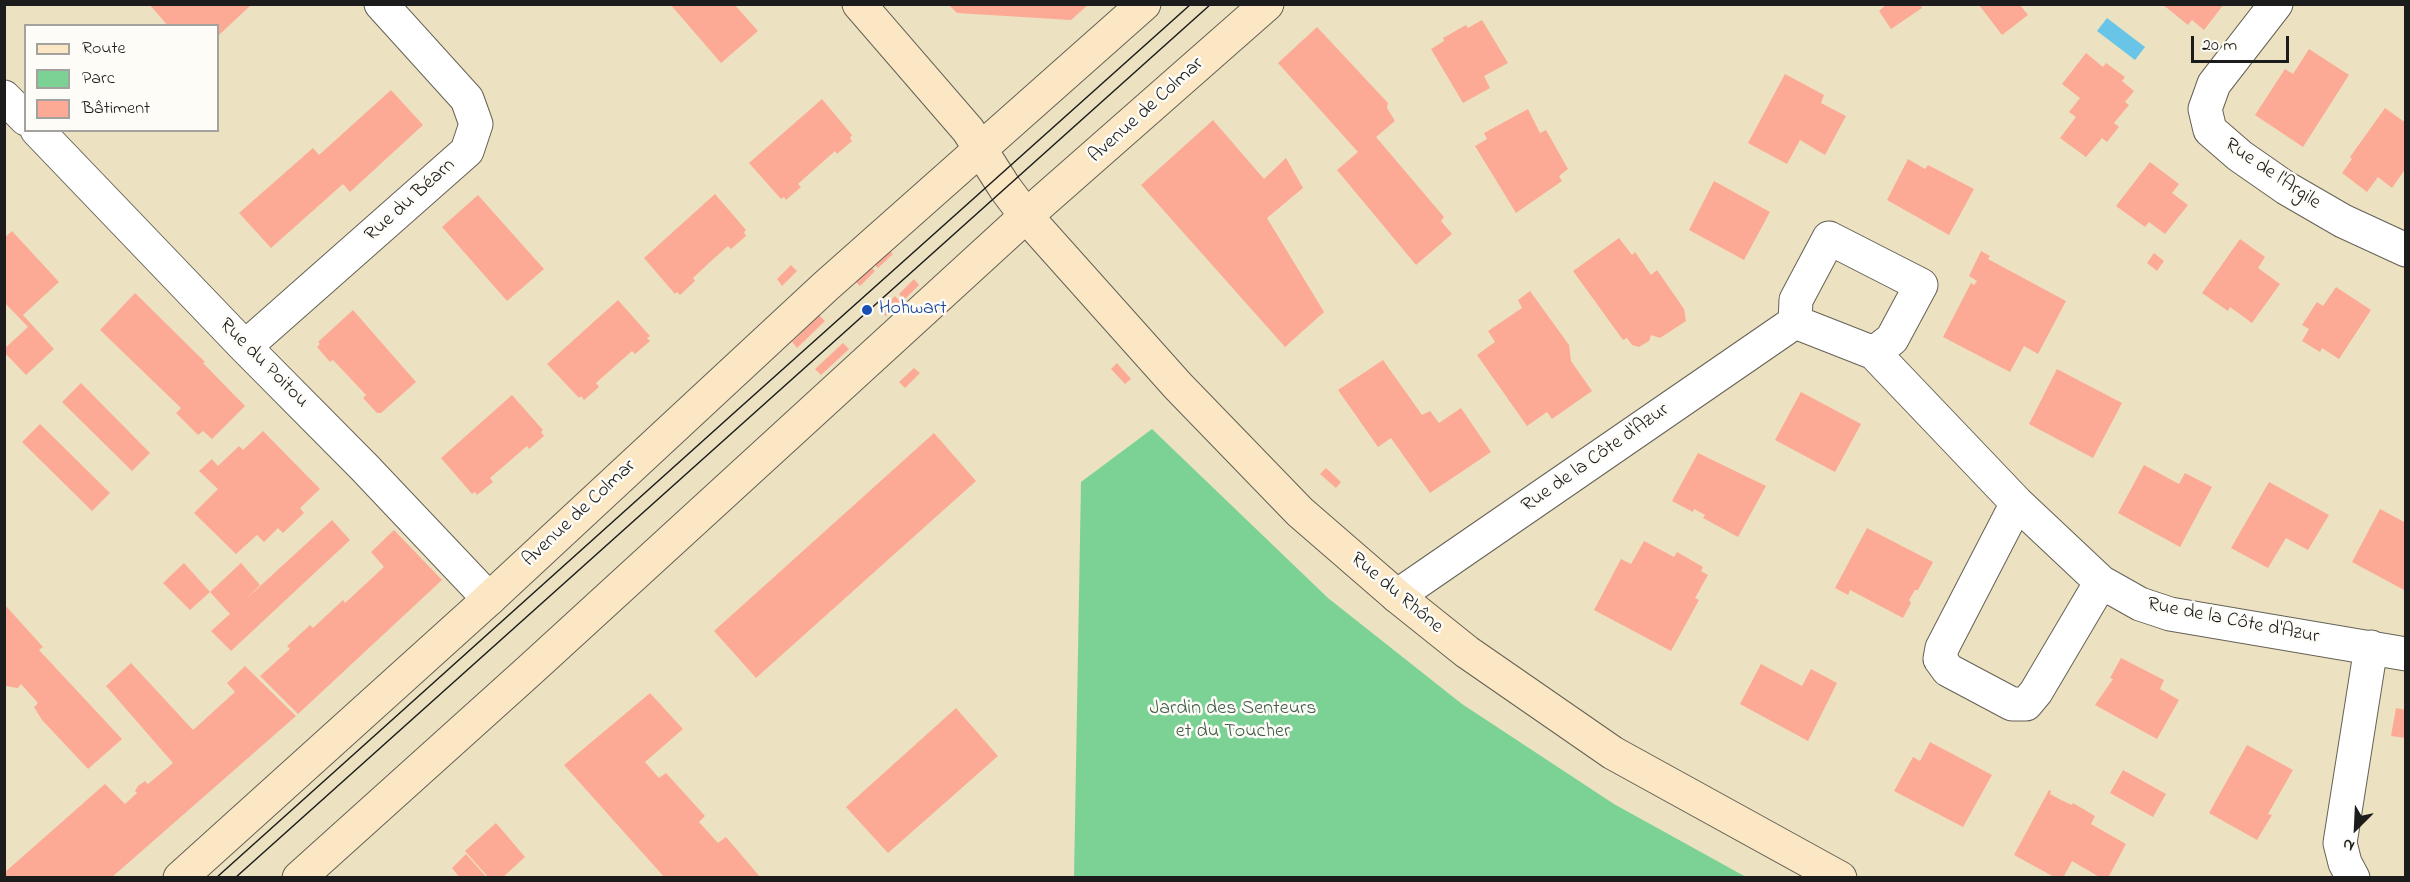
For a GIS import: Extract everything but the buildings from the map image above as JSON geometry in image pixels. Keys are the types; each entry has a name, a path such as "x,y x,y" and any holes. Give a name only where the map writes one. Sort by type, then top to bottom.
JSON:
{"main road":[{"path":"859,4 968,130 1026,216"},
{"name":"Avenue de Colmar","path":"180,878 489,599 826,286 1144,4"},
{"name":"Avenue de Colmar","path":"299,878 1026,216 1267,4"},
{"name":"Rue du Rhône","path":"1026,216 1178,386 1300,512 1397,596 1467,652 1613,753 1840,878"}],"street":[{"name":"Rue du Béarn","path":"245,347 467,151 476,124 467,99 381,4"},
{"name":"Rue de l'Argile","path":"2276,4 2214,84 2205,109 2210,130 2240,156 2286,188 2343,221 2406,250"},
{"path":"4,97 24,117"},
{"name":"Rue du Poitou","path":"39,132 245,347 364,466 489,599"},
{"path":"1795,322 1796,300 1829,238 1921,285 1892,339 1874,353"},
{"name":"Rue de la Côte d'Azur","path":"1397,596 1795,322 1874,353 2017,503 2101,582 2140,604 2170,614 2406,654"},
{"path":"2017,503 1942,648 1940,659 1948,670 2012,704 2026,704 2036,692 2101,582"},
{"path":"2353,878 2345,863 2340,843 2371,647"}],"green space":[{"name":"Jardin des Senteurs et du Toucher","path":"1152,429 1328,598 1462,704 1614,804 1746,877 1074,877 1081,482"}],"water":[{"path":"2107,18 2145,47 2135,60 2097,31"}],"tram line":[{"path":"216,878 1191,4"},
{"path":"235,878 1211,4"}],"place":[{"name":"Hohwart","path":"867,310"}]}
